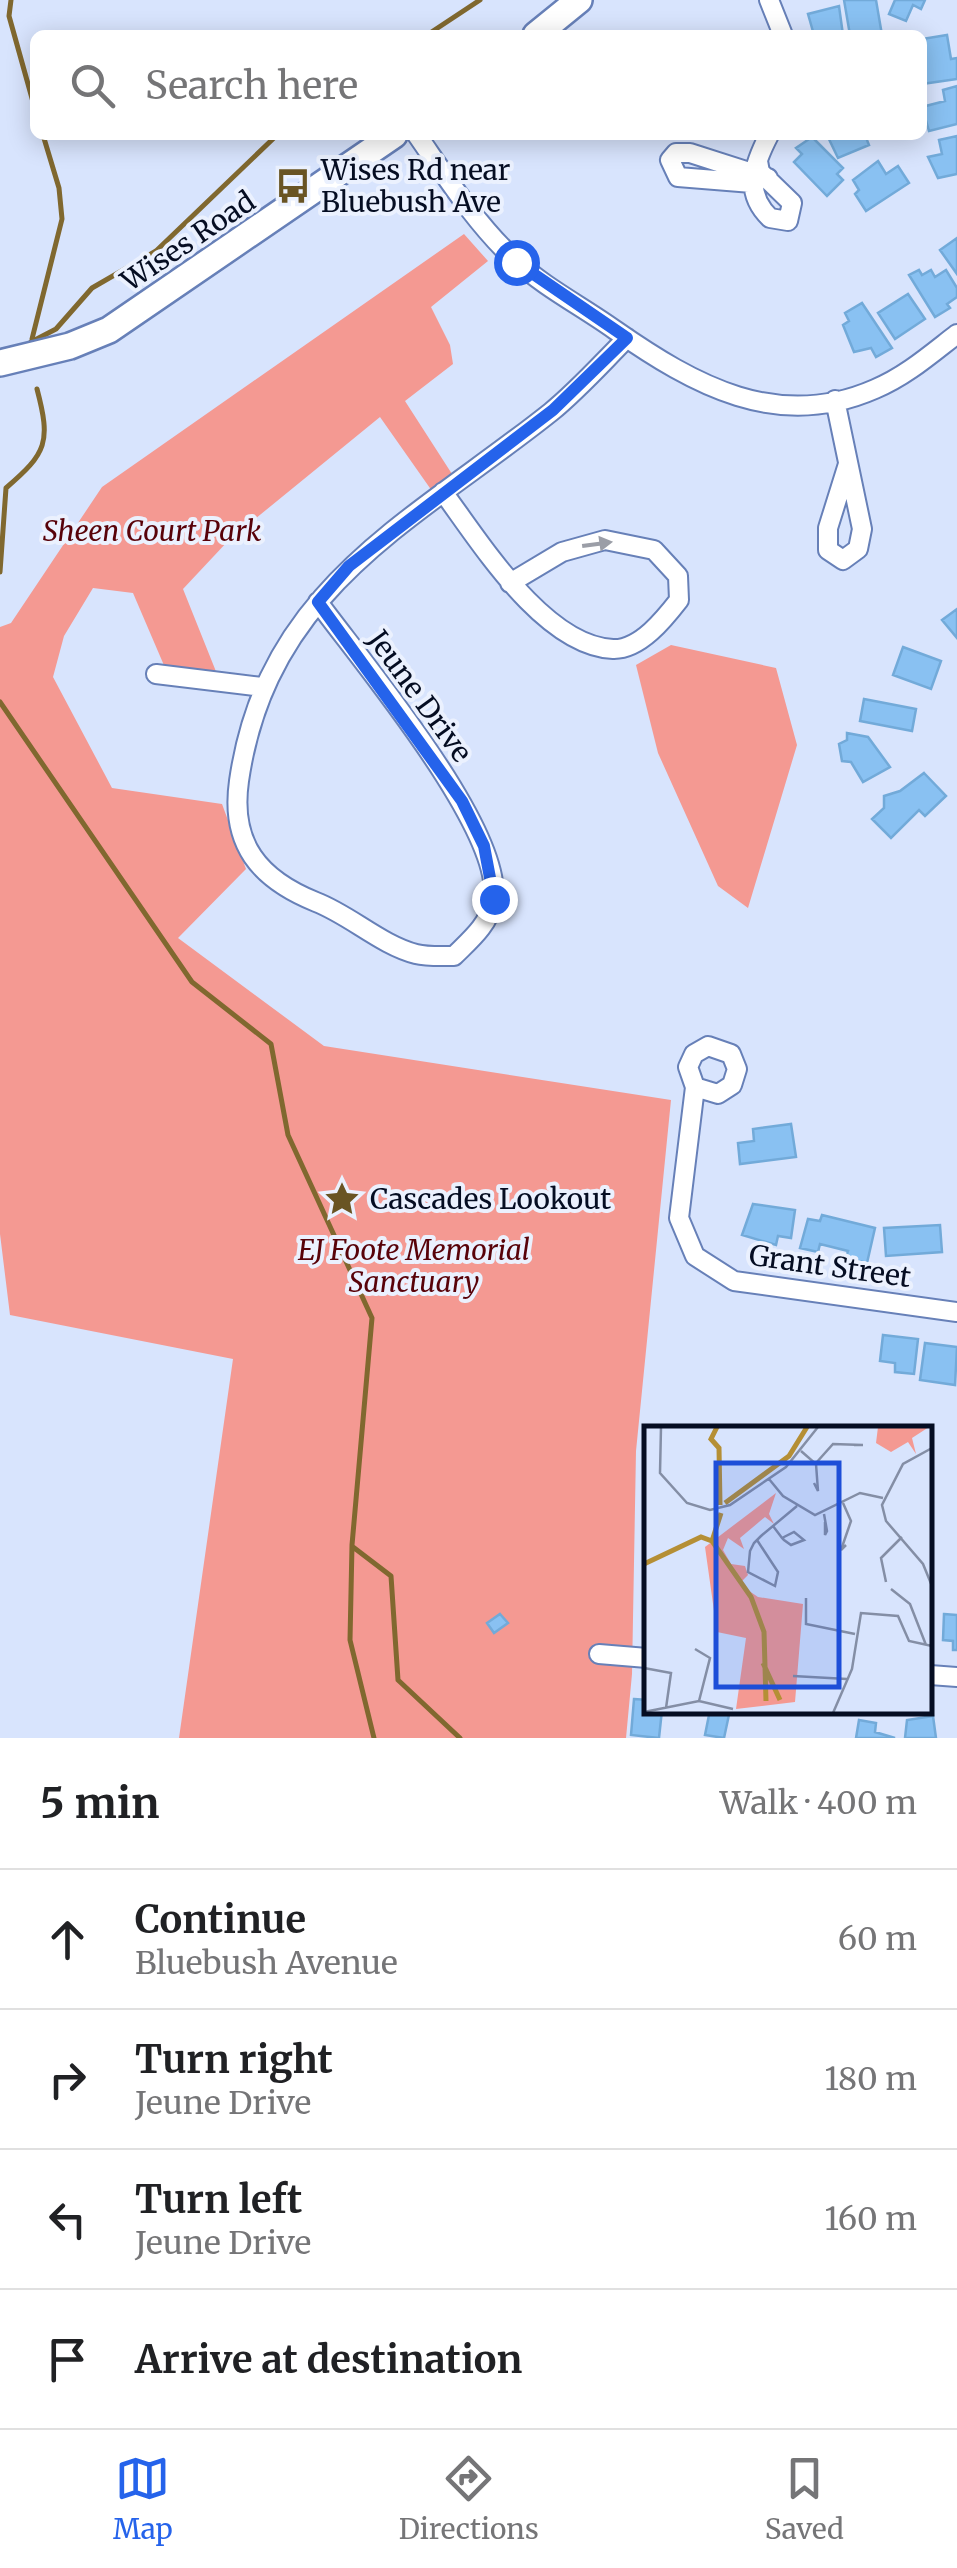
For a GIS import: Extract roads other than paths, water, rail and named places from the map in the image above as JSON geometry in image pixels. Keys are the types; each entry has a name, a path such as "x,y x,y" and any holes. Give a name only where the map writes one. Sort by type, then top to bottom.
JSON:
{"street":[{"path":"542,30 579,0"},
{"path":"775,2 782,30"},
{"name":"Wises Road","path":"0,363 70,346 135,315 387,140"},
{"path":"421,140 475,216 516,262 680,376 718,392 764,404 835,400 873,390 905,374 957,334"},
{"path":"758,174 689,179 675,175 670,160 678,152 693,153 758,174 783,192 765,213 754,198 758,174 768,140"},
{"path":"689,179 693,153"},
{"name":"Jeune Drive","path":"318,602 462,801 484,846 494,899 482,928 454,956 416,954 328,907 281,888 248,852 235,808 242,760 262,688 296,626 349,566 553,410 627,338"},
{"path":"835,400 848,464"},
{"path":"443,492 510,583 529,604 578,637 613,649 630,646 661,623 679,600 678,576 654,550 605,540 562,552 510,583"},
{"path":"156,674 262,688"},
{"name":"Grant Street","path":"695,1087 679,1218 695,1256 734,1281 957,1312"},
{"path":"599,1654 644,1658"},
{"path":"932,1675 957,1677"}],"waterway":[{"path":"11,0 9,16 30,91"},
{"path":"435,30 480,0"},
{"path":"32,339 62,219 59,188 45,140"},
{"path":"31,342 56,329 92,288 156,251 272,140"},
{"path":"0,572 6,488 30,465 42,445 44,422 37,389"},
{"path":"0,702 192,982 271,1044 288,1135 372,1318 352,1545 350,1640 374,1738"},
{"path":"353,1547 391,1576 398,1680 460,1738"}],"place":[{"name":"Wises Rd near Bluebush Ave","path":"293,186"},
{"name":"Cascades Lookout","path":"342,1199"}],"park label":[{"name":"Sheen Court Park","path":"152,531"},
{"name":"EJ Foote Memorial Sanctuary","path":"414,1266"}]}
